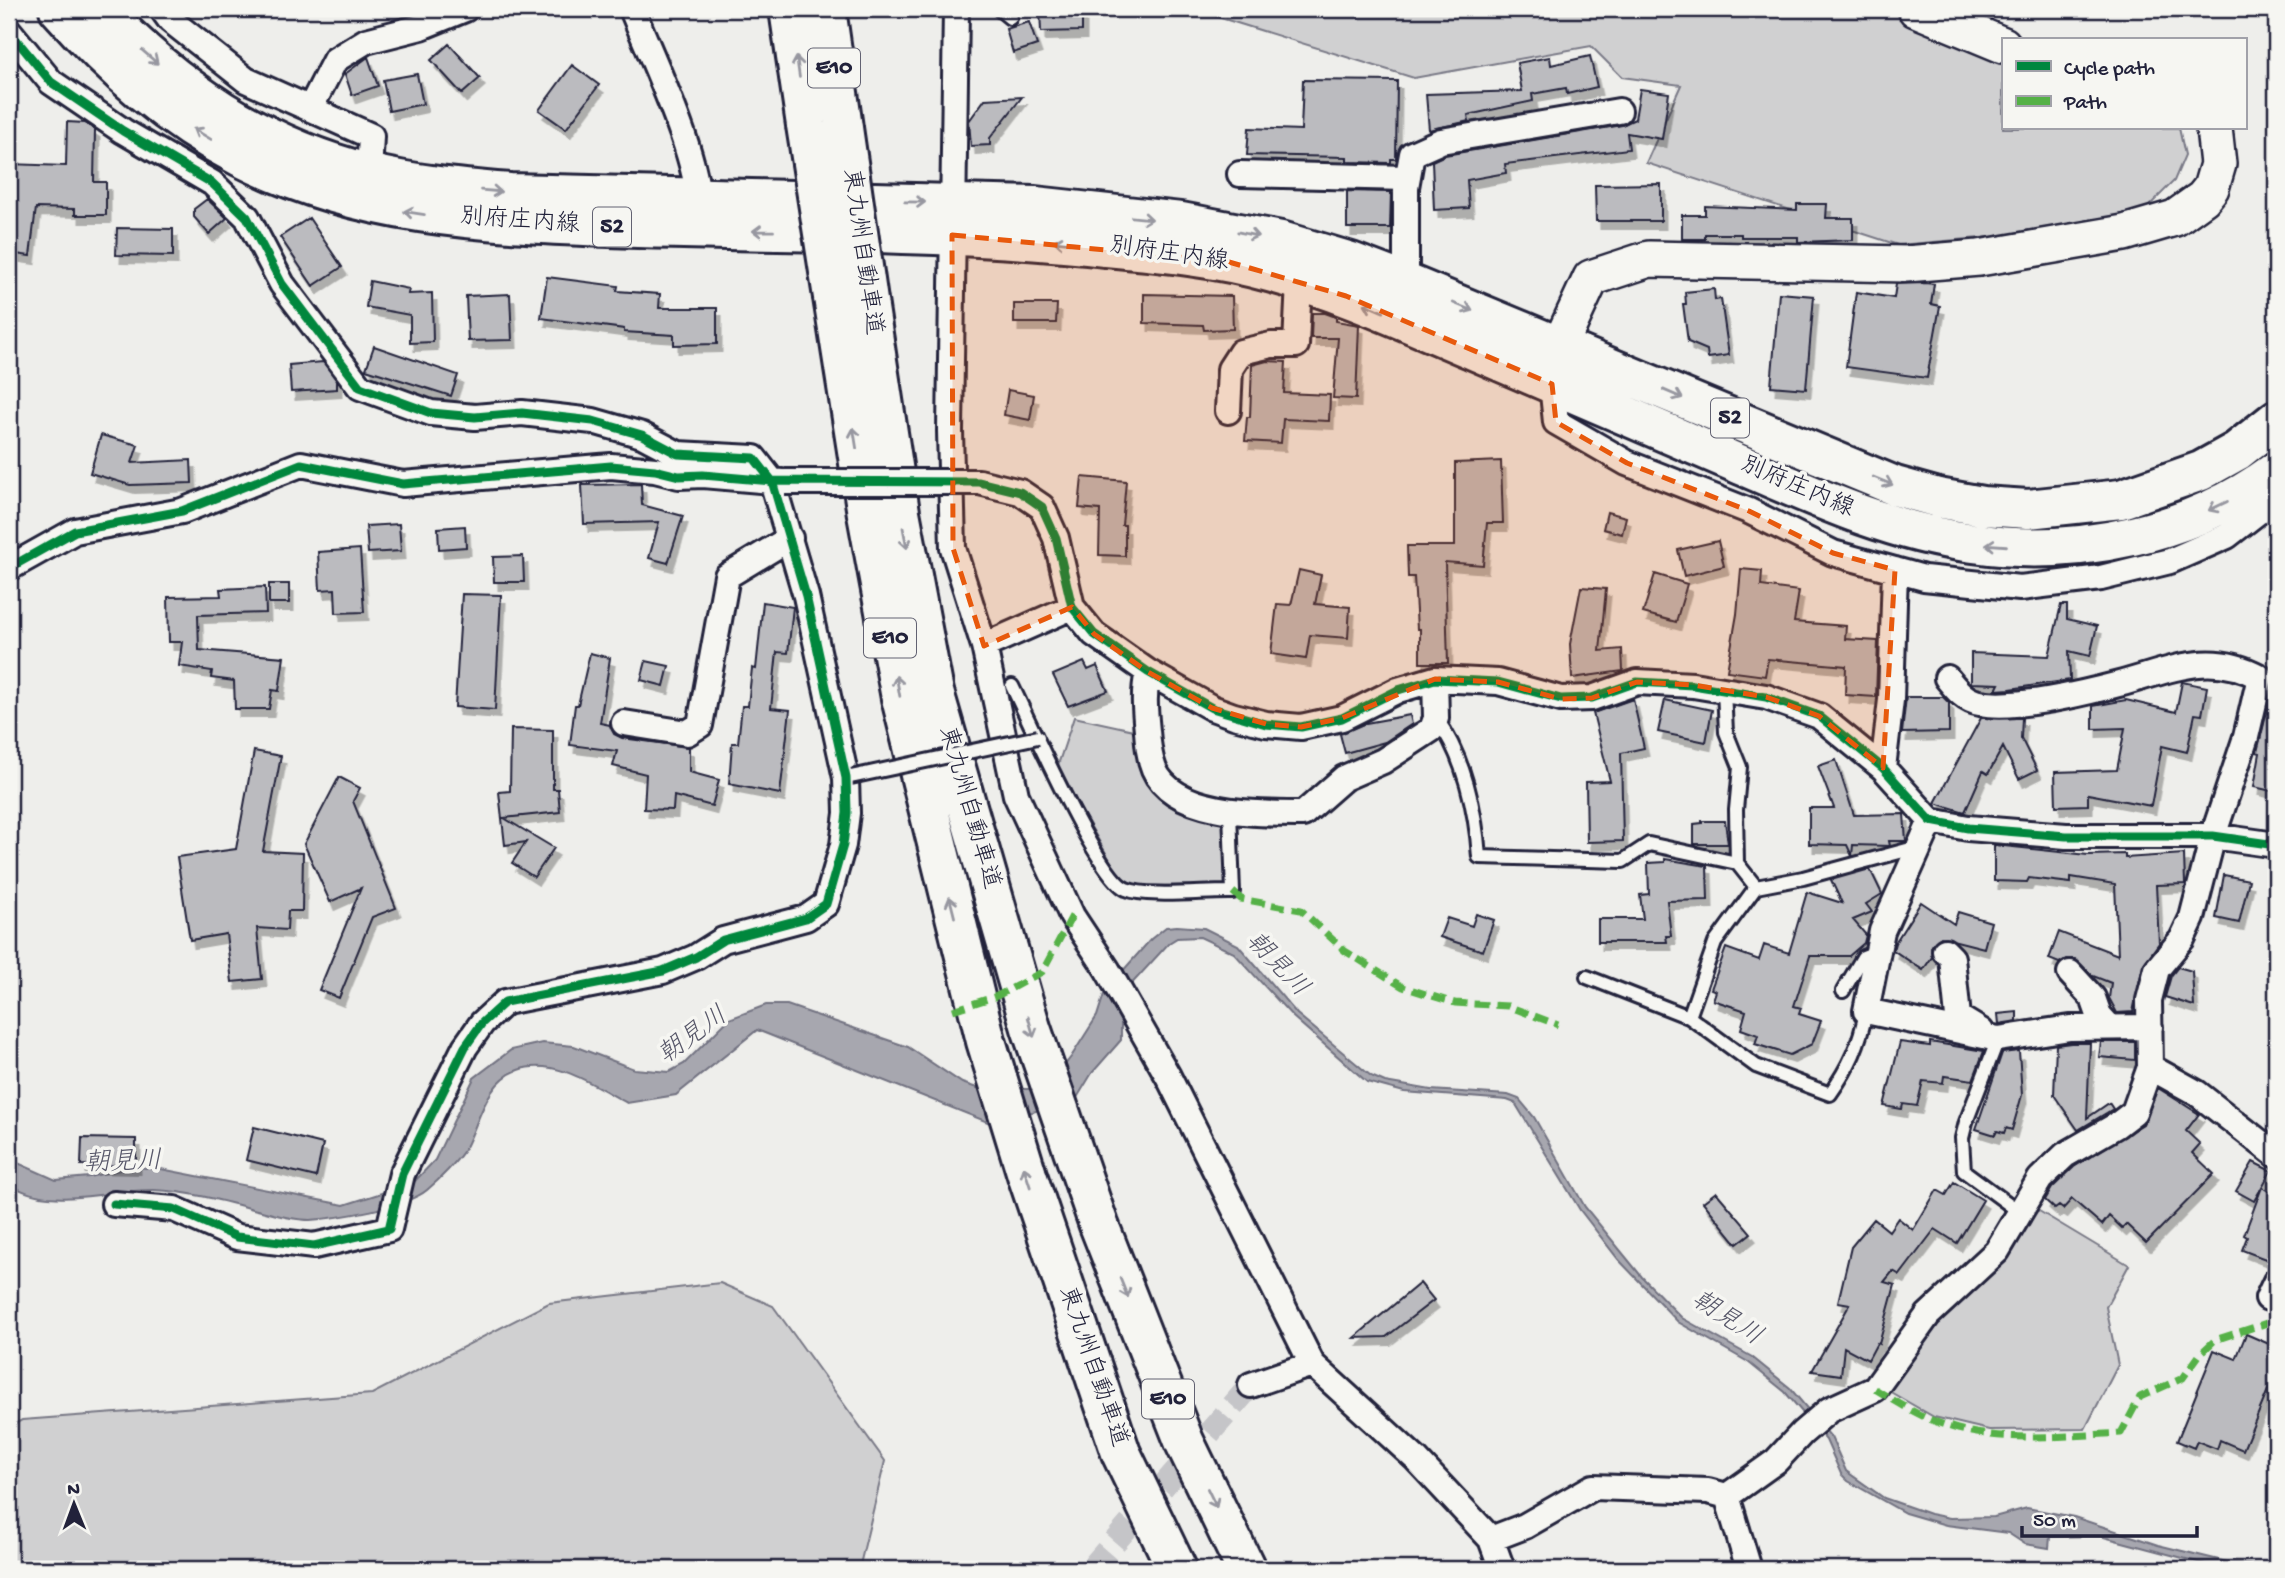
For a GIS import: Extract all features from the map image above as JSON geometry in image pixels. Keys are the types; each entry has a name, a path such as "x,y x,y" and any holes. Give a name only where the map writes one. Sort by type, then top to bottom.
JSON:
{"main road":[{"name":"別府庄内線","path":"59,9 110,65 164,110 241,157 327,192 374,205 461,219 697,214 952,219 1035,206 1229,230 1328,255 1406,283 1895,486 1938,498 1982,506 2028,509 2121,499 2201,471 2237,451 2276,420"},
{"name":"別府庄内線","path":"102,9 166,71 225,113 294,149 369,174 456,188 697,214"},
{"name":"東九州自動車道","path":"789,9 806,125 900,512 934,692 1013,962 1052,1095 1099,1225 1184,1441 1246,1569"},
{"name":"東九州自動車道","path":"826,9 843,128 850,299 867,514 901,698 968,974 1006,1108 1121,1453 1177,1569"},
{"name":"別府庄内線","path":"952,219 1057,241 1229,262 1346,296 1834,505 1927,536 1977,544 2026,547 2078,545 2126,537 2170,526 2215,509 2276,471"}],"street":[{"path":"162,9 170,20 246,80 371,136 369,174"},
{"path":"311,107 335,60 366,41 421,27 465,9"},
{"path":"632,9 691,162 697,214"},
{"path":"956,9 950,431 953,548 984,646 1016,795 1072,916 1138,1022 1312,1364 1416,1459 1491,1539 1502,1569"},
{"path":"1916,9 2002,45"},
{"path":"9,31 51,82 123,131 212,183 247,217 282,285 360,387 447,415 522,413 593,421 642,435 678,454 754,458 779,482 846,778 847,813 843,845 826,904 806,918 723,940 696,957 663,971 622,981 529,995 505,1002 482,1023 465,1047 402,1174 389,1229 314,1246 237,1237 174,1209 114,1205"},
{"path":"1406,283 1408,178 1412,154 1441,141 1619,111"},
{"path":"2214,130 2218,164 2211,188 2175,218 2152,226 1979,258 1906,264 1649,260 1591,278 1559,347 1552,384 1556,422 1628,463 1749,511 1833,553 1924,578 2020,588 2101,578 2170,561 2227,536 2276,498"},
{"path":"1240,174 1408,178"},
{"path":"1228,411 1230,369 1241,352 1271,345 1296,345 1300,282"},
{"path":"9,568 75,531 182,512 301,464 403,484 611,466 655,470 679,476 703,475 779,482 979,482 1020,492 1042,507 1056,538 1072,607 1094,634 1149,672 1212,708 1234,716 1266,724 1301,727 1342,718 1398,690 1434,679 1498,682 1561,699 1592,698 1637,682 1724,690 1766,697 1819,716 1883,768 1931,821 1968,828 2066,836 2213,836 2276,845"},
{"path":"624,723 687,733 700,725 727,576 790,538"},
{"path":"1883,768 1891,700 1895,570"},
{"path":"984,646 1072,607"},
{"path":"1727,1496 1776,1461 1802,1433 1829,1410 1875,1389 1928,1315 1997,1251 2040,1179 2065,1155 2118,1125 2134,1112 2150,1067 2149,1000 2157,969 2182,939 2192,918 2213,836 2233,782 2260,677 2242,667 2196,663 2159,670 2120,684 2028,702 1980,704 1960,694 1947,678"},
{"path":"1149,672 1144,691 1149,751 1154,771 1184,797 1230,812 1303,814 1344,778 1383,761 1432,729 1436,718 1434,679"},
{"path":"1931,821 1918,846 1876,951 1866,1011 1998,1038 2070,1028 2150,1027"},
{"path":"1945,951 1952,958 1958,1017 1998,1038"},
{"path":"2070,973 2086,989 2099,1015 2109,1026"},
{"path":"2150,1067 2197,1093 2276,1155"},
{"path":"1251,1385 1312,1364"},
{"path":"1491,1539 1525,1526 1593,1487 1708,1491 1727,1496"},
{"path":"1727,1496 1749,1569"}],"lane":[{"path":"999,9 1010,18"},
{"path":"1012,686 1108,872 1124,889 1140,892 1233,892 1230,812"},
{"path":"1724,690 1726,732 1740,767 1736,810 1737,863 1756,887"},
{"path":"1436,718 1454,748 1470,798 1479,857 1623,861 1648,844 1737,863"},
{"path":"846,778 1038,737"},
{"path":"1689,1017 1715,943 1756,887 1803,878 1918,846"},
{"path":"1843,991 1863,957 1876,951"},
{"path":"1587,977 1689,1017 1756,1066 1830,1094 1850,1065 1860,1042 1866,1011"},
{"path":"1998,1038 1964,1130 1964,1171 2021,1213"}],"highlighted area":[{"path":"952,235 1229,262 1346,296 1552,384 1556,422 1627,463 1749,511 1833,553 1895,570 1883,768 1819,716 1766,697 1693,685 1637,682 1592,698 1561,699 1498,682 1435,679 1342,718 1301,727 1266,724 1212,708 1148,672 1094,634 1072,607 984,646 953,548"}],"shaded area":[{"path":"1192,9 1922,9 2002,40 2002,130 2179,130 2185,155 2174,181 2145,210 2099,228 1898,245 1646,163 1681,85 1622,77 1591,46 1414,78"},
{"path":"1074,717 1143,732 1145,754 1223,818 1229,885 1132,886 1122,881 1057,768"},
{"path":"1166,927 1204,928 1238,945 1297,1014 1371,1076 1385,1082 1431,1090 1508,1095 1519,1099 1534,1117 1585,1207 1642,1277 1682,1318 1752,1357 1790,1388 1831,1437 1846,1471 1884,1498 1950,1518 1994,1517 2027,1508 2074,1517 2158,1545 2227,1562 2276,1569 2224,1569 2100,1536 2050,1537 2049,1548 2025,1544 2008,1533 1946,1525 1905,1513 1848,1481 1841,1474 1826,1440 1785,1392 1748,1362 1678,1322 1618,1259 1580,1210 1515,1103 1507,1100 1404,1092 1367,1082 1293,1017 1234,953 1200,937 1177,938 1169,943 1115,1002 1121,1022 1121,1040 1092,1073 1075,1101 990,1123 757,1030 676,1095 627,1103 560,1070 532,1067 518,1070 498,1083 485,1103 466,1147 437,1181 427,1190 404,1202 371,1211 303,1220 179,1192 154,1190 60,1198 25,1192 9,1183 9,1159 56,1180 89,1177 133,1167 161,1169 344,1205 413,1183 435,1160 474,1078 511,1050 542,1043 574,1046 634,1069 669,1072 684,1064 729,1019 766,1005 787,1005 908,1047 962,1083 980,1089 1030,1089 1060,1071 1097,1016 1105,991 1151,939"},
{"path":"2034,1208 2129,1265 2106,1307 2118,1365 2085,1429 1989,1430 1934,1417 1887,1390 1940,1311"},
{"path":"720,1283 773,1306 885,1461 859,1569 9,1569 9,1427 22,1420 372,1394 549,1303"}],"building":[{"path":"1040,9 1082,9 1082,31 1041,32"},
{"path":"1029,22 1037,45 1013,53 1006,29"},
{"path":"449,44 480,78 462,94 431,60"},
{"path":"1590,56 1597,87 1567,94 1566,88 1532,94 1533,101 1468,115 1469,121 1429,130 1426,94 1522,91 1517,63 1550,57 1551,65"},
{"path":"368,57 378,86 352,95 345,74"},
{"path":"572,65 599,85 566,129 539,110"},
{"path":"417,74 423,104 389,111 383,80"},
{"path":"1303,80 1397,81 1396,159 1391,159 1391,163 1347,162 1347,157 1247,155 1249,128 1301,130"},
{"path":"1640,89 1669,93 1662,139 1627,133 1629,149 1505,164 1506,173 1467,180 1469,208 1434,210 1432,161 1445,155 1622,125 1635,119"},
{"path":"1022,97 990,138 990,145 971,146 969,121 985,99"},
{"path":"67,122 85,123 95,130 94,182 106,182 106,215 75,215 75,209 36,208 30,256 9,253 9,164 66,166"},
{"path":"1661,184 1661,221 1596,221 1595,185"},
{"path":"1347,191 1391,192 1390,228 1347,228"},
{"path":"207,199 227,218 209,234 194,217 194,209"},
{"path":"1797,204 1827,204 1826,218 1853,218 1853,240 1798,242 1798,237 1741,237 1741,234 1705,234 1705,239 1682,239 1682,215 1705,215 1705,206 1797,210"},
{"path":"309,218 342,267 313,286 280,237"},
{"path":"117,228 173,229 173,256 116,255"},
{"path":"547,277 618,286 617,291 660,294 659,308 717,308 717,344 674,345 674,335 624,332 624,329 541,318"},
{"path":"370,281 409,289 408,294 432,293 433,342 410,343 410,315 366,307"},
{"path":"1896,284 1934,284 1931,304 1940,306 1927,378 1846,367 1856,292 1894,298"},
{"path":"1714,289 1715,300 1721,299 1729,355 1708,358 1707,350 1688,342 1683,304 1686,304 1685,292"},
{"path":"1779,293 1814,296 1806,389 1771,386"},
{"path":"510,294 512,340 468,341 466,296"},
{"path":"1144,294 1232,296 1233,329 1204,330 1203,325 1144,323"},
{"path":"1014,304 1057,304 1056,323 1014,323"},
{"path":"1312,313 1325,313 1336,317 1336,321 1359,325 1356,399 1333,398 1338,338 1311,338"},
{"path":"374,346 458,375 451,396 366,369"},
{"path":"1267,361 1286,362 1284,393 1330,395 1329,421 1283,419 1281,443 1245,441 1247,417 1250,417 1252,365"},
{"path":"323,362 337,381 337,389 291,392 289,365"},
{"path":"1008,390 1034,395 1030,420 1004,415"},
{"path":"101,435 138,445 132,463 191,460 192,483 130,485 90,473"},
{"path":"1501,461 1503,523 1487,523 1483,565 1445,562 1448,663 1420,663 1420,629 1417,629 1414,577 1408,577 1407,546 1455,546 1455,463"},
{"path":"1082,477 1126,481 1122,525 1125,525 1125,556 1099,555 1100,510 1079,508"},
{"path":"641,484 642,505 683,516 668,563 649,558 659,522 584,524 582,485"},
{"path":"1607,512 1626,517 1622,534 1603,529"},
{"path":"399,524 401,551 368,553 366,526"},
{"path":"465,526 466,547 439,549 438,528"},
{"path":"1718,541 1724,566 1684,576 1678,550"},
{"path":"360,549 364,612 336,613 335,589 320,590 318,552"},
{"path":"523,556 524,582 494,582 493,557"},
{"path":"1741,569 1762,571 1761,586 1799,591 1794,622 1846,626 1845,639 1878,641 1876,697 1845,695 1846,666 1768,659 1765,676 1727,671 1737,614"},
{"path":"1299,570 1321,575 1315,604 1350,607 1348,638 1310,635 1306,659 1271,654 1277,604 1291,605"},
{"path":"1655,574 1687,584 1676,622 1643,613"},
{"path":"269,584 289,584 289,603 269,603"},
{"path":"265,587 266,613 198,615 199,650 284,657 279,691 272,690 269,709 235,709 234,681 211,678 212,671 179,666 182,642 169,642 168,597 221,596 220,589"},
{"path":"1581,587 1606,589 1600,651 1622,649 1623,671 1572,678 1570,644"},
{"path":"462,594 501,595 495,710 455,707"},
{"path":"763,602 793,607 788,653 777,652 771,708 790,710 780,794 729,784 732,743 738,743 742,706 748,706 752,668 756,669"},
{"path":"2061,605 2067,605 2067,619 2097,626 2090,656 2069,651 2070,680 1996,690 1999,684 1971,683 1971,653 2049,656"},
{"path":"590,653 610,658 600,723 610,725 614,734 622,738 689,747 689,772 719,780 712,806 674,796 673,810 644,809 646,774 613,766 617,751 570,745 575,705 578,705"},
{"path":"646,661 669,666 664,686 641,680"},
{"path":"1084,662 1088,670 1097,666 1108,691 1068,706 1053,675"},
{"path":"2182,682 2207,687 2202,715 2195,714 2187,752 2162,746 2151,806 2088,794 2088,805 2056,806 2055,772 2117,770 2125,728 2093,729 2093,706 2126,700 2176,712"},
{"path":"2273,687 2276,687 2276,792 2254,787 2260,753 2257,752"},
{"path":"1906,697 1943,697 1949,703 1949,732 1902,733"},
{"path":"1633,699 1644,748 1621,753 1623,841 1587,842 1586,782 1610,781 1593,713"},
{"path":"1665,700 1712,710 1706,742 1658,732"},
{"path":"1410,715 1412,724 1385,742 1345,753 1340,734 1366,723"},
{"path":"1981,718 2022,718 2021,738 2037,770 2019,779 2003,747 1988,774 1983,771 1965,812 1935,803"},
{"path":"511,729 553,730 553,789 558,789 560,812 504,818 554,848 534,877 512,863 526,842 505,845 499,792 510,791"},
{"path":"254,751 281,756 263,851 303,853 302,911 288,911 287,930 257,928 262,979 232,982 226,934 190,940 177,857 236,849"},
{"path":"1836,760 1854,815 1904,814 1906,841 1889,841 1890,846 1853,845 1852,856 1847,845 1809,844 1809,808 1834,808 1818,766"},
{"path":"339,777 360,788 353,801 396,908 372,917 339,998 319,990 361,888 330,902 304,844"},
{"path":"1702,821 1725,821 1728,844 1694,844 1694,824"},
{"path":"1994,845 2088,855 2125,854 2125,858 2184,854 2185,884 2156,885 2159,943 2143,965 2133,1012 2117,1013 2109,998 2111,983 2093,976 2075,959 2066,959 2059,963 2049,959 2059,932 2118,955 2115,884 2071,877 2071,883 2029,878 2027,882 1994,881"},
{"path":"1665,859 1707,866 1708,900 1667,901 1671,936 1666,936 1667,942 1598,942 1598,919 1643,919 1640,895 1649,894 1648,863 1665,862"},
{"path":"1870,869 1882,894 1866,904 1872,912 1853,920 1866,935 1864,943 1849,956 1810,956 1794,1006 1801,1008 1799,1014 1821,1021 1812,1044 1790,1055 1755,1044 1758,1035 1741,1029 1746,1011 1713,1000 1716,991 1711,989 1726,948 1759,960 1764,945 1789,953 1807,892 1842,903 1831,880"},
{"path":"2224,875 2249,880 2239,923 2216,918"},
{"path":"1921,902 1954,924 1958,912 1991,922 1984,948 1941,937 1931,947 1932,957 1923,970 1893,950"},
{"path":"1476,914 1494,920 1483,951 1440,937 1447,918 1472,926"},
{"path":"2178,967 2192,971 2194,1006 2165,997 2171,976"},
{"path":"2017,1012 2017,1021 1999,1024 1998,1014"},
{"path":"1900,1042 1930,1046 1930,1042 1984,1051 1973,1080 1944,1076 1943,1083 1923,1081 1917,1106 1903,1104 1902,1109 1884,1106"},
{"path":"2101,1042 2135,1042 2135,1060 2099,1057"},
{"path":"2090,1043 2087,1118 2109,1103 2113,1109 2078,1130 2054,1095 2056,1045"},
{"path":"2019,1051 2022,1095 2012,1130 2006,1128 2004,1133 1997,1131 1995,1135 1976,1129 2002,1053"},
{"path":"2158,1088 2199,1114 2186,1131 2200,1144 2192,1153 2214,1174 2146,1243 2126,1224 2122,1228 2109,1216 2102,1225 2072,1199 2063,1209 2059,1206 2055,1209 2045,1200 2052,1188 2074,1167 2143,1124"},
{"path":"254,1127 323,1144 316,1177 246,1160"},
{"path":"82,1138 136,1139 136,1166 81,1165"},
{"path":"2253,1162 2271,1171 2254,1201 2236,1191"},
{"path":"1954,1182 1983,1200 1957,1243 1935,1229 1900,1275 1893,1271 1884,1282 1895,1285 1879,1344 1877,1343 1868,1360 1844,1347 1841,1375 1812,1371 1850,1304 1838,1302 1851,1247 1874,1219 1889,1231 1898,1218 1913,1230 1937,1190 1946,1195"},
{"path":"2262,1187 2276,1196 2276,1263 2242,1250 2247,1237 2244,1235"},
{"path":"1716,1192 1751,1233 1737,1244 1703,1202"},
{"path":"1420,1283 1434,1300 1386,1337 1354,1338"},
{"path":"2246,1334 2276,1347 2276,1371 2243,1450 2220,1440 2217,1449 2197,1441 2194,1448 2177,1441 2214,1350 2236,1359"}],"tunnel":[{"path":"1091,1569 1251,1385"}],"marked path":[{"path":"1233,892 1241,899 1301,910 1345,951 1403,987 1455,1003 1508,1006 1558,1025"},
{"path":"953,1010 997,996 1042,972 1072,916"},
{"path":"1875,1389 1929,1419 1988,1435 2033,1437 2121,1433 2140,1397 2183,1378 2200,1354 2215,1340 2276,1320"}],"cycle path":[{"path":"9,31 51,82 123,131 212,183 247,217 282,284 360,387 431,413 475,417 522,413 593,421 642,435 678,454 754,458 772,481 979,482 1020,492 1042,507 1056,538 1072,607 1094,634 1148,672 1212,708 1266,724 1301,727 1342,718 1398,690 1435,679 1498,682 1561,699 1592,698 1637,682 1693,685 1766,697 1819,716 1883,768 1931,821 1968,828 2066,836 2213,836 2276,845"},
{"path":"9,568 75,531 182,511 301,464 403,484 611,466 655,470 679,476 703,475 772,481 806,596 846,778 847,813 843,845 826,904 806,918 723,940 696,957 663,971 505,1002 482,1023 465,1047 402,1174 389,1229 314,1246 237,1237 174,1209 114,1204"}],"water label":[{"name":"朝見川","path":"1276,966"},
{"name":"朝見川","path":"694,1037"},
{"name":"朝見川","path":"123,1164"},
{"name":"朝見川","path":"1726,1320"}]}
